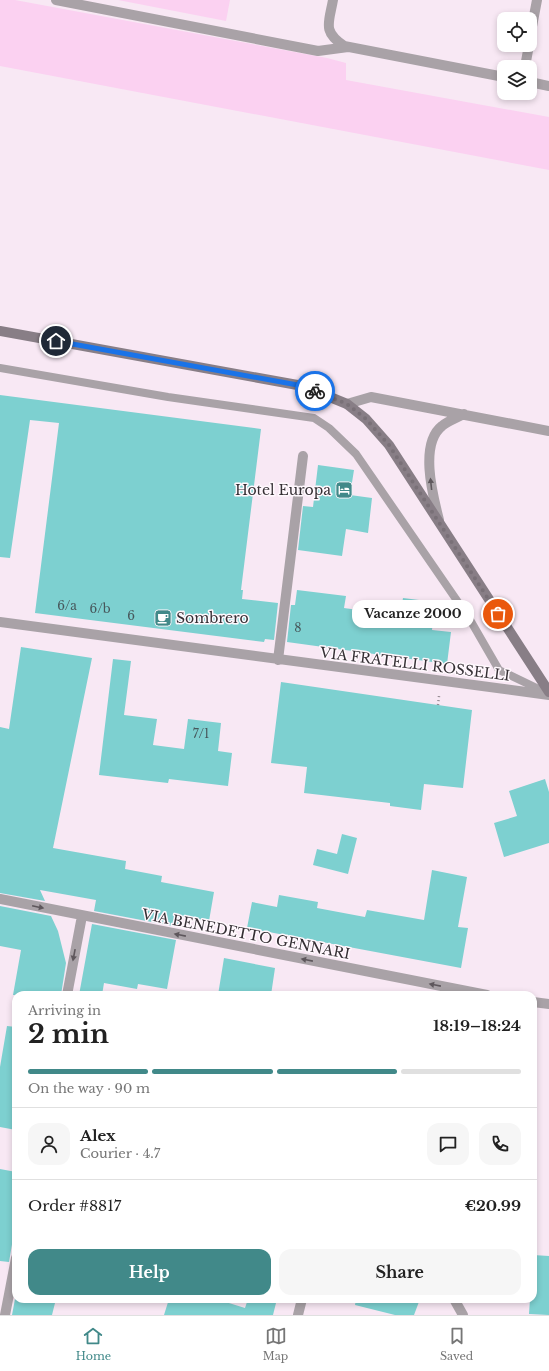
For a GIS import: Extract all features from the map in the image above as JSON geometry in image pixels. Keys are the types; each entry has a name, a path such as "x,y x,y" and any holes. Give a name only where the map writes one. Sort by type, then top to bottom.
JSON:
{"main road":[{"path":"0,331 303,386 347,404 366,419 389,445 549,694"}],"street":[{"path":"56,0 318,51 348,47 497,76"},
{"path":"333,0 328,24 329,31 334,39 348,47"},
{"path":"535,12 537,0"},
{"path":"537,83 549,86"},
{"path":"347,404 371,397 549,431"},
{"path":"439,522 432,495 430,472 432,442 441,427 464,414"},
{"path":"278,660 303,456"},
{"name":"VIA FRATELLI ROSSELLI","path":"0,622 85,632 278,660 549,694"},
{"name":"VIA BENEDETTO GENNARI","path":"0,899 463,991"},
{"path":"68,991 82,916"},
{"path":"537,1002 549,1004"},
{"path":"5,1315 12,1279"},
{"path":"298,1315 301,1303"},
{"path":"456,1303 463,1315"}],"lane":[{"path":"0,368 168,397 314,418 329,428 356,454 469,618 499,670 549,694"}],"shaded area":[{"path":"0,0 15,0 327,58 346,63 346,80 549,117 549,170 0,66"},
{"path":"118,0 230,0 226,21"}],"building":[{"path":"0,395 261,429 241,590 243,590 242,599 278,603 274,640 265,639 264,642 35,613 59,423 30,420 10,558 0,557"},
{"name":"Hotel Europa","path":"318,465 354,470 350,495 372,498 368,533 346,529 342,556 298,550 303,506 313,507"},
{"path":"297,590 346,596 344,608 400,616 403,598 435,602 432,630 451,632 447,664 287,642 291,605 295,605"},
{"path":"21,647 92,658 53,848 126,861 125,869 162,876 161,882 214,892 209,921 180,916 178,927 94,911 96,900 40,890 45,901 0,893 0,727 9,729"},
{"path":"113,659 131,661 124,715 157,719 153,745 184,749 188,719 221,723 218,751 232,753 228,786 169,779 168,783 99,775"},
{"path":"281,682 472,710 463,788 424,784 421,810 390,806 390,803 304,793 307,767 271,763"},
{"path":"545,779 549,792 549,843 504,857 494,823 517,816 509,791"},
{"path":"342,834 357,838 348,874 313,865 317,849 337,854"},
{"path":"432,870 467,877 458,927 468,928 461,968 247,928 252,902 277,907 279,895 318,902 317,908 365,917 367,910 424,920"},
{"path":"0,906 51,916 58,931 66,963 62,991 14,991 21,950 0,946"},
{"path":"92,924 176,940 167,989 138,984 137,989 104,983 103,991 80,991"},
{"path":"224,958 275,968 272,991 219,991"},
{"path":"7,1026 12,1027 12,1129 0,1127 0,1067"},
{"path":"0,1169 12,1171 12,1244 9,1262 0,1261"},
{"path":"537,1255 549,1256 549,1315 529,1314 530,1303 537,1303"},
{"path":"14,1303 55,1303 52,1315 12,1315"},
{"path":"168,1303 229,1303 245,1308 247,1303 276,1303 273,1315 164,1315"},
{"path":"355,1303 418,1303 414,1315 395,1315 355,1305"}],"way so far":[{"path":"315,391 347,404 376,429 401,463 498,614"}],"place":[{"name":"Hotel Europa","path":"344,490"},
{"name":"Vacanze 2000","path":"498,614"},
{"name":"Sombrero","path":"163,618"}],"route":[{"path":"56,341 303,386 315,391"}]}
